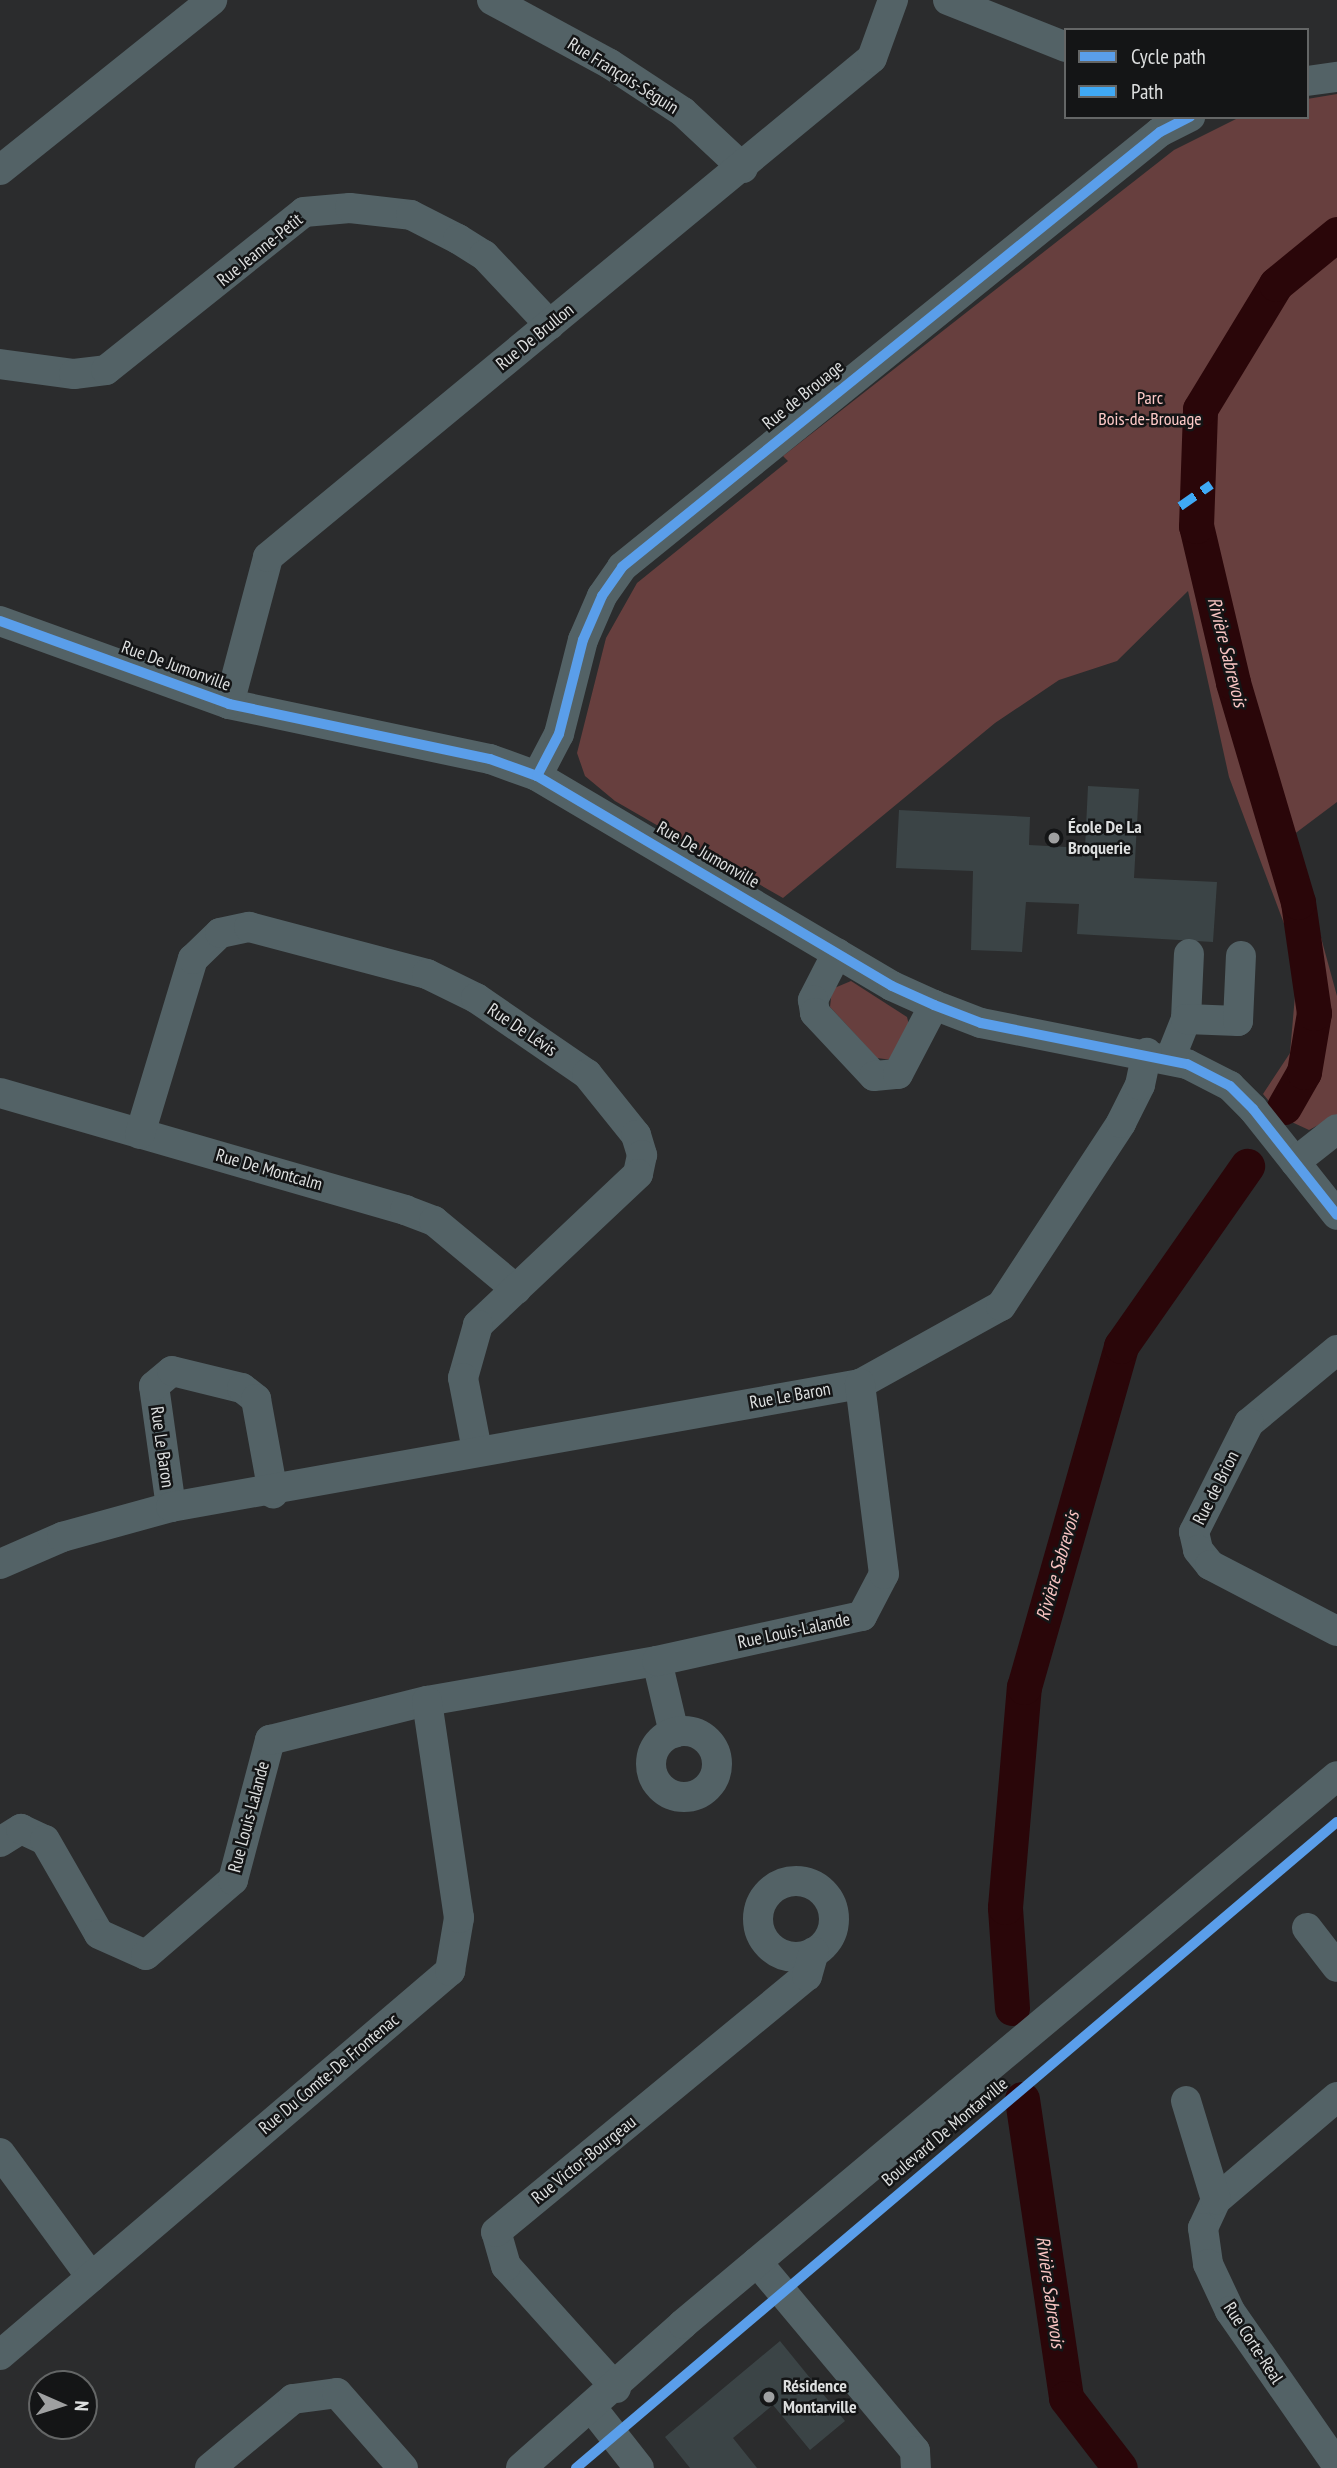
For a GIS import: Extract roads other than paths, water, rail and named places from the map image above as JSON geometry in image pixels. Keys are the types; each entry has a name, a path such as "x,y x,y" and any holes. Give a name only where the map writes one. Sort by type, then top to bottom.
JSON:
{"street":[{"path":"0,170 212,0"},
{"name":"Rue François-Séguin","path":"492,0 610,64 683,112 743,168"},
{"name":"Rue De Brullon","path":"229,704 268,557 743,168 872,58 893,0"},
{"path":"948,0 1064,46"},
{"path":"1309,80 1337,77"},
{"name":"Rue de Brouage","path":"537,776 559,734 583,640 602,596 622,567 1153,125 1181,119"},
{"name":"Rue Jeanne-Petit","path":"0,364 74,374 106,370 304,212 350,208 411,215 458,239 484,256 550,325"},
{"name":"Rue De Jumonville","path":"0,621 229,704 490,759 537,776 837,953 933,1005 981,1023 1159,1056 1230,1086 1337,1215"},
{"name":"Rue De Lévis","path":"140,1133 192,958 220,933 249,927 427,974 476,998 587,1074 639,1145 638,1174 478,1325 466,1358 463,1378 477,1450"},
{"path":"837,953 813,1000 815,1013 874,1076 898,1074 933,1005"},
{"name":"Rue Le Baron","path":"0,1564 62,1537 171,1507 272,1493 477,1450 860,1384 1001,1306 1121,1123 1140,1085 1186,1019 1189,954"},
{"path":"1186,1019 1238,1021 1241,956"},
{"name":"Rue De Montcalm","path":"0,1093 425,1217 516,1289"},
{"path":"1295,1162 1337,1129"},
{"name":"Rue de Brion","path":"1337,1350 1249,1423 1194,1532 1198,1550 1210,1565 1337,1631"},
{"name":"Rue Le Baron","path":"171,1507 154,1386 172,1371 242,1388 256,1399 272,1493"},
{"name":"Rue Louis-Lalande","path":"0,1842 21,1829 45,1840 99,1934 146,1955 233,1880 270,1740 427,1701 657,1661 862,1616 884,1574 860,1384"},
{"path":"657,1661 674,1733"},
{"name":"Rue Du Comte-De Frontenac","path":"0,2355 450,1971 459,1918 427,1701"},
{"name":"Boulevard De Montarville","path":"521,2468 616,2388 757,2262 1337,1776"},
{"path":"1307,1928 1337,1967"},
{"name":"Rue Victor-Bourgeau","path":"616,2388 506,2266 496,2232 807,1976 814,1952"},
{"name":"Rue Corte-Real","path":"1337,2097 1216,2200 1203,2228 1214,2276 1230,2312 1337,2465"},
{"path":"1186,2101 1216,2200"},
{"path":"0,2153 91,2277"},
{"path":"757,2262 915,2451 916,2468"},
{"path":"210,2468 293,2399 337,2393 403,2468"},
{"path":"592,2408 639,2468"}],"waterway":[{"name":"Rivière Sabrevois","path":"1284,1107 1304,1072 1314,1013 1298,902 1233,682 1196,526 1200,409 1276,284 1337,234"},
{"name":"Rivière Sabrevois","path":"1012,2008 1005,1907 1024,1687 1121,1346 1247,1166"},
{"name":"Rivière Sabrevois","path":"1022,2099 1066,2398 1120,2468"}],"place":[{"name":"École De La Broquerie","path":"1054,838"},
{"name":"Résidence Montarville","path":"769,2397"}],"park label":[{"name":"Parc Bois-de-Brouage","path":"1150,409"}]}
